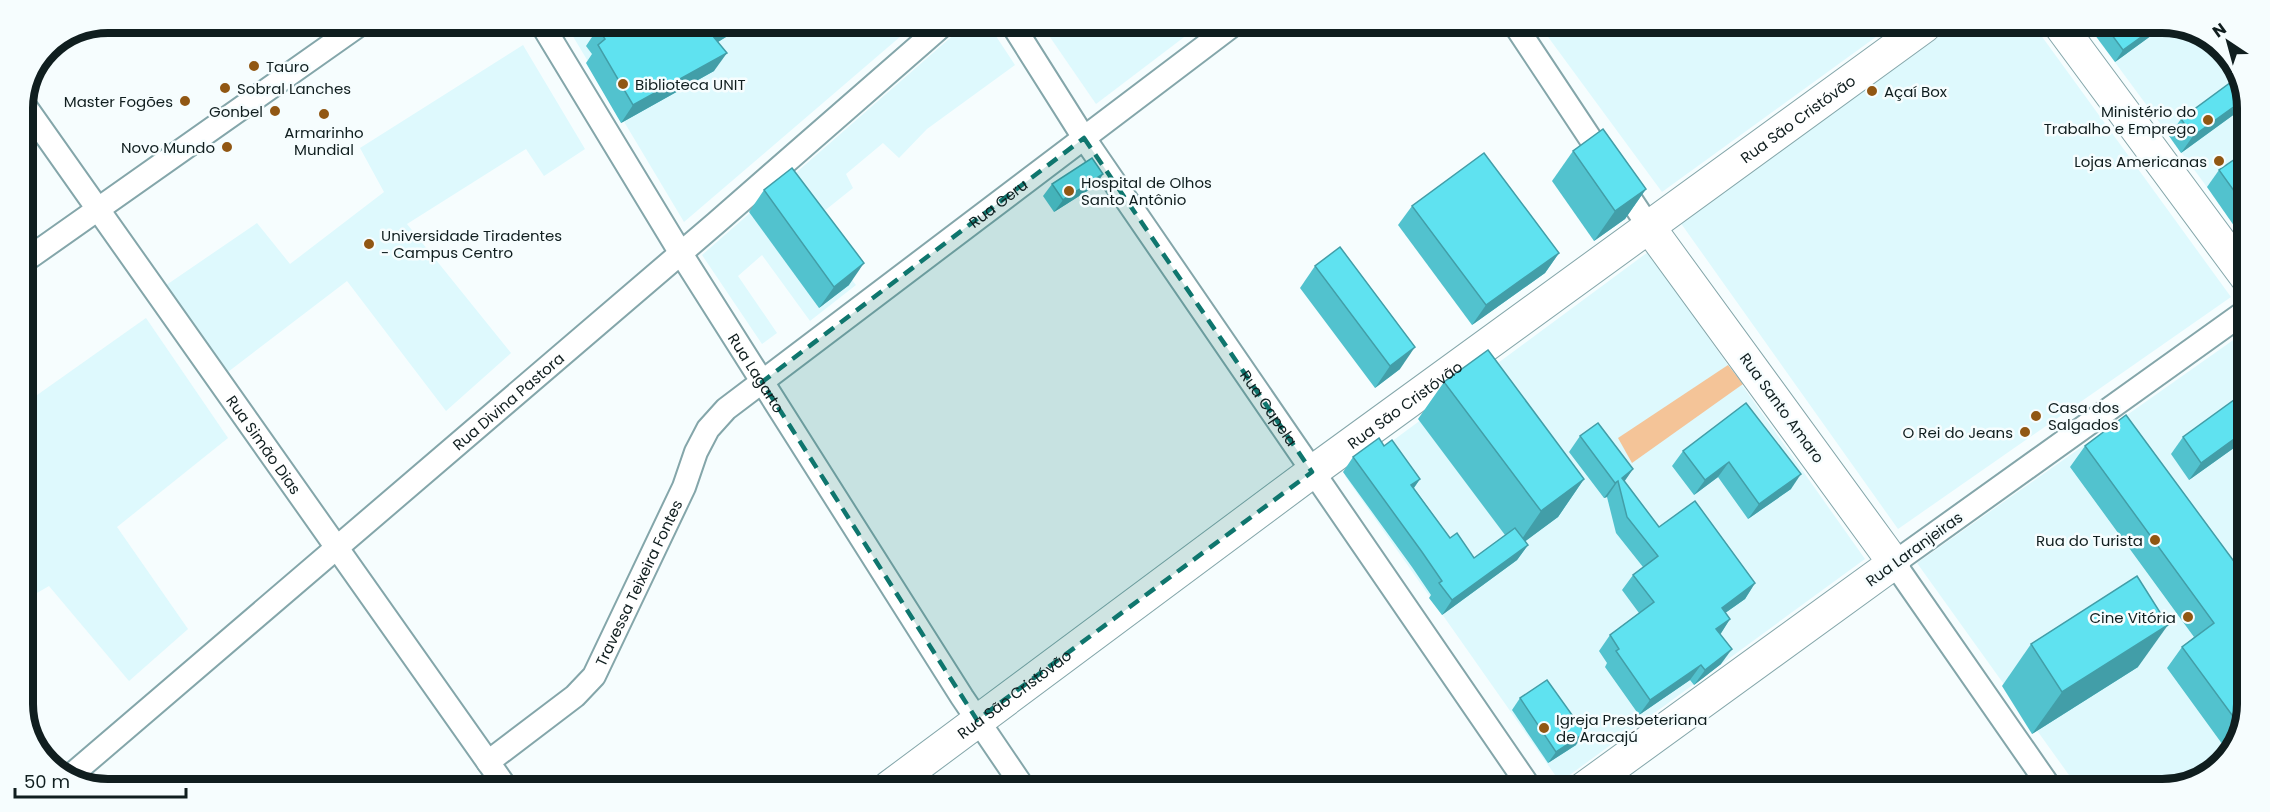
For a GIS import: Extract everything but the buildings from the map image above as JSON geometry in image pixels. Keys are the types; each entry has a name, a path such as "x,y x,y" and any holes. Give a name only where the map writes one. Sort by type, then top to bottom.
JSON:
{"street":[{"path":"33,255 348,33"},
{"name":"Rua Lagarto","path":"547,33 680,252 977,720 1018,779"},
{"name":"Rua Divina Pastora","path":"76,771 934,33"},
{"name":"Rua Capela","path":"1018,33 1084,138 1524,779"},
{"name":"Rua Geru","path":"762,382 1222,33"},
{"name":"Rua Santo Amaro","path":"1520,33 1649,227 1894,563 2044,779"},
{"name":"Rua São Cristóvão","path":"900,779 1312,472 1915,33"},
{"path":"2065,33 2237,265"},
{"name":"Rua Simão Dias","path":"33,117 500,779"},
{"name":"Rua Laranjeiras","path":"1596,779 2237,317"},
{"name":"Travessa Teixeira Fontes","path":"488,762 575,696 594,676 684,487 696,452 708,429 726,409 762,382"}],"highlighted area":[{"path":"1084,138 1312,472 977,720 762,382"}],"shaded area":[{"path":"571,33 904,33 684,222"},
{"path":"956,33 994,33 1015,65 927,129 899,158 883,143 846,174 853,188 808,224 856,285 810,321 762,255 738,276 777,333 762,344 702,255"},
{"path":"1047,33 1189,33 1096,104"},
{"path":"1545,33 1881,33 1662,192"},
{"path":"1944,33 2039,33 2231,297 1898,529 1680,222"},
{"path":"2093,33 2177,34 2195,41 2198,43 2198,72 2228,72 2236,93 2237,228"},
{"name":"Universidade Tiradentes - Campus Centro","path":"523,45 585,149 544,176 526,149 407,224 511,353 446,411 347,281 224,375 159,290 257,223 290,264 384,192 360,148"},
{"path":"1648,252 1865,559 1564,779 1558,779 1345,476"},
{"path":"146,318 228,438 117,527 188,629 129,681 49,586 33,595 33,398"},
{"path":"2237,337 2237,704 2229,737 2208,764 2177,778 2072,779 1917,563"},
{"path":"1728,365 1743,384 1632,463 1618,438"}],"place":[{"name":"Tauro","path":"254,66"},
{"name":"Biblioteca UNIT","path":"623,84"},
{"name":"Sobral Lanches","path":"225,88"},
{"name":"Açaí Box","path":"1872,91"},
{"name":"Master Fogões","path":"185,101"},
{"name":"Gonbel","path":"275,111"},
{"name":"Armarinho Mundial","path":"324,114"},
{"name":"Ministério do Trabalho e Emprego","path":"2208,120"},
{"name":"Novo Mundo","path":"227,147"},
{"name":"Lojas Americanas","path":"2219,161"},
{"name":"Hospital de Olhos Santo Antônio","path":"1069,191"},
{"name":"Universidade Tiradentes - Campus Centro","path":"369,244"},
{"name":"Casa dos Salgados","path":"2036,416"},
{"name":"O Rei do Jeans","path":"2025,432"},
{"name":"Rua do Turista","path":"2155,540"},
{"name":"Cine Vitória","path":"2188,617"},
{"name":"Igreja Presbeteriana de Aracajú","path":"1544,728"}]}
